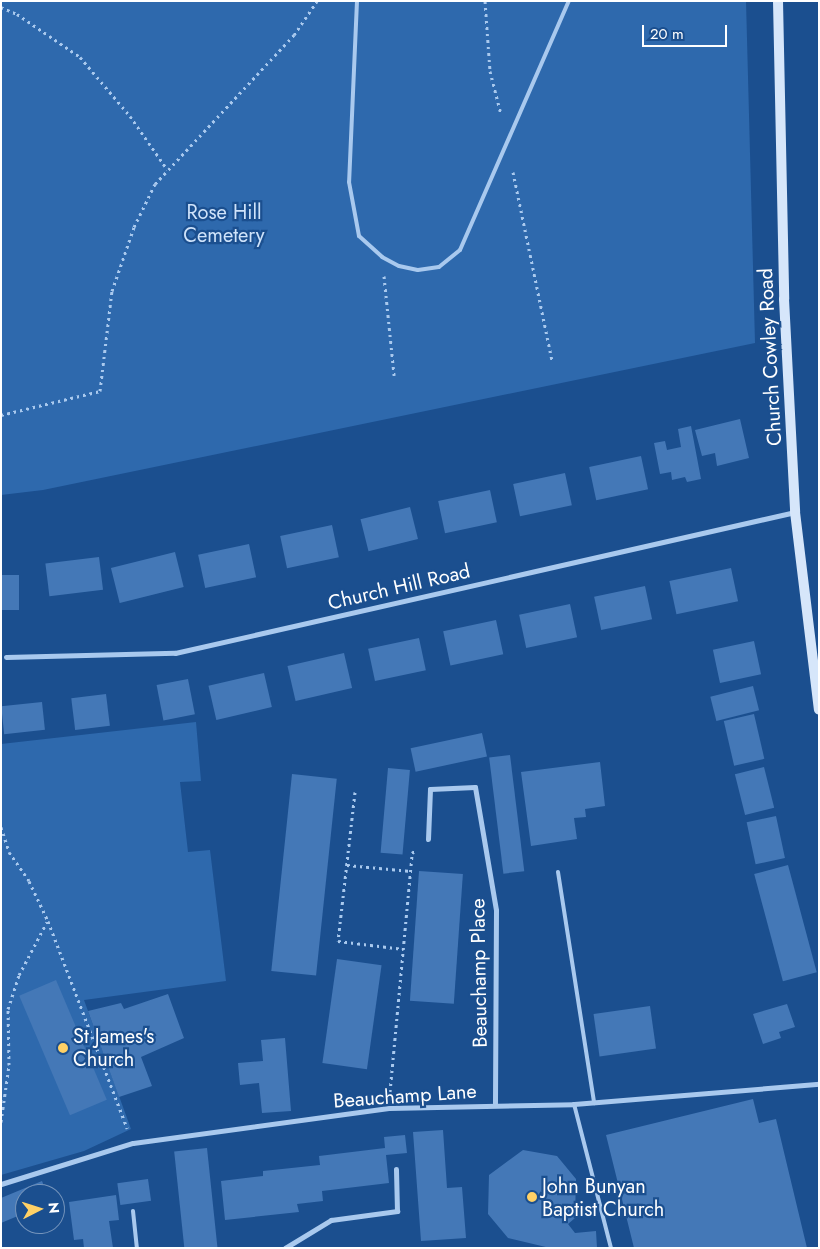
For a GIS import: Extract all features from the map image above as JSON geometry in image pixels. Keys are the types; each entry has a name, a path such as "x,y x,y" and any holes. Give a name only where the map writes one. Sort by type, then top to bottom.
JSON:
{"main road":[{"name":"Church Cowley Road","path":"778,1 784,299 795,512 819,710"}],"street":[{"name":"Church Hill Road","path":"6,657 175,653 795,512"},
{"name":"Beauchamp Place","path":"428,839 430,789 475,787 496,910 495,1104"},
{"name":"Beauchamp Lane","path":"1,1184 133,1143 389,1108 594,1103 819,1084"},
{"path":"285,1248 330,1220 397,1211 396,1168"}],"lane":[{"path":"357,1 349,182 359,236 382,257 399,266 418,270 439,267 460,250 569,1"},
{"path":"558,872 594,1103"},
{"path":"574,1104 611,1248"},
{"path":"133,1211 137,1248"}],"path":[{"path":"1,415 100,391 112,291 134,227 155,184 167,169 294,36 317,1"},
{"path":"485,1 490,71 507,140 552,361"},
{"path":"1,7 17,14 80,57 130,116 167,169"},
{"path":"382,257 394,375"},
{"path":"355,792 338,941 404,949"},
{"path":"1,827 9,852 29,881 48,921 133,1143"},
{"path":"389,1108 412,853 428,839"},
{"path":"347,864 411,871"},
{"path":"1,1122 9,1065 8,1009 18,975 48,921"}],"green space":[{"name":"Rose Hill Cemetery","path":"1,1 746,1 755,343 43,490 1,495"},
{"path":"196,722 201,781 180,782 188,852 210,850 226,981 84,1000 131,1129 84,1151 1,1175 1,744"}],"building":[{"path":"740,419 749,458 717,466 715,453 702,456 695,430"},
{"path":"691,426 701,479 687,482 685,477 672,480 671,472 660,474 654,443 665,441 667,450 681,447 678,429"},
{"path":"641,456 648,489 596,500 589,467"},
{"path":"565,473 572,505 520,516 513,484"},
{"path":"490,490 497,522 445,533 438,501"},
{"path":"410,507 418,539 368,551 361,519"},
{"path":"332,525 339,557 287,568 280,536"},
{"path":"249,544 256,577 205,588 198,555"},
{"path":"175,552 184,587 120,603 111,568"},
{"path":"99,557 103,590 49,596 45,564"},
{"path":"731,568 738,601 676,614 669,581"},
{"path":"1,575 19,575 19,610 1,610"},
{"path":"645,586 652,619 601,630 594,597"},
{"path":"570,604 577,637 526,648 519,615"},
{"path":"496,620 503,654 450,665 443,631"},
{"path":"419,638 426,670 375,681 368,649"},
{"path":"754,641 761,674 720,683 713,650"},
{"path":"344,653 352,688 296,701 287,666"},
{"path":"264,673 272,707 216,720 208,686"},
{"path":"188,679 195,714 163,720 157,685"},
{"path":"753,686 759,710 716,721 710,697"},
{"path":"106,694 110,726 75,730 71,698"},
{"path":"42,702 45,730 4,734 1,706"},
{"path":"754,714 764,759 734,766 724,721"},
{"path":"482,733 487,756 416,772 411,748"},
{"path":"510,755 524,871 503,874 489,758"},
{"path":"600,762 605,806 585,809 586,817 574,818 577,839 531,846 521,772"},
{"path":"764,767 774,808 745,815 735,774"},
{"path":"388,768 410,770 403,855 381,853"},
{"path":"292,774 337,779 316,976 271,971"},
{"path":"776,816 785,858 756,864 747,822"},
{"path":"788,865 817,972 783,981 754,874"},
{"path":"419,871 463,874 454,1004 410,1001"},
{"path":"337,959 382,965 367,1069 322,1063"},
{"name":"St James's Church","path":"56,980 107,1100 70,1115 19,996"},
{"path":"168,994 184,1038 141,1057 152,1086 119,1097 88,1011 121,1003 124,1009"},
{"path":"787,1004 795,1027 779,1032 781,1038 763,1044 753,1014"},
{"path":"650,1006 656,1049 600,1057 594,1014"},
{"path":"285,1038 291,1111 262,1113 259,1083 240,1085 238,1063 263,1061 261,1040"},
{"path":"753,1099 759,1123 776,1119 807,1248 634,1248 606,1135"},
{"path":"443,1130 447,1188 462,1187 466,1238 421,1241 413,1132"},
{"path":"405,1135 407,1153 386,1155 389,1183 322,1191 323,1201 297,1204 299,1212 225,1220 221,1181 263,1176 263,1171 320,1165 319,1156 385,1148 384,1137"},
{"path":"207,1148 218,1248 184,1248 174,1151"},
{"name":"John Bunyan Baptist Church","path":"523,1150 557,1156 576,1179 575,1218 568,1224 575,1233 596,1231 597,1248 550,1248 508,1238 488,1214 489,1175"},
{"path":"148,1179 151,1201 120,1205 117,1183"},
{"path":"15,1192 15,1217 1,1223 1,1198"},
{"path":"116,1195 119,1220 109,1221 113,1248 84,1248 83,1239 74,1240 69,1202"}],"place":[{"name":"St James's Church","path":"63,1048"},
{"name":"John Bunyan Baptist Church","path":"532,1197"}]}
